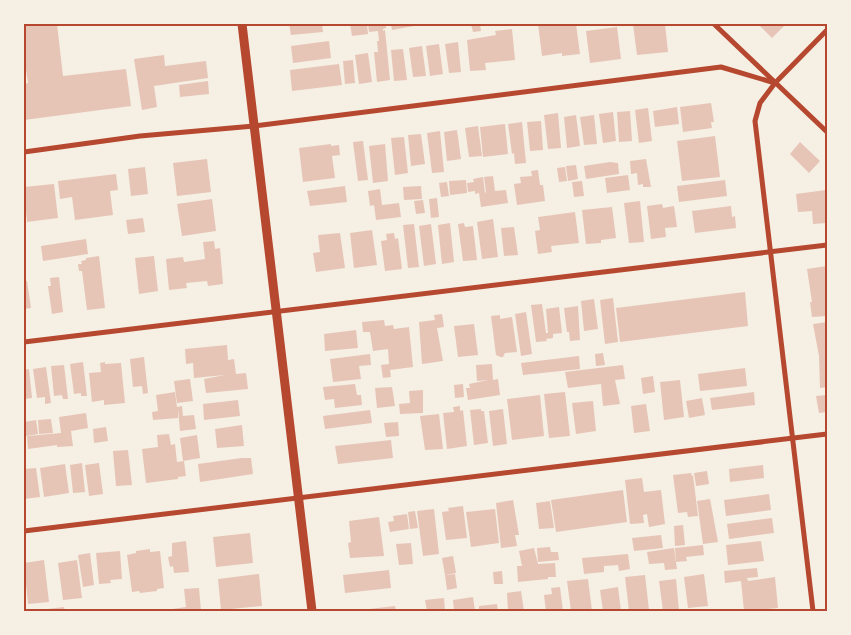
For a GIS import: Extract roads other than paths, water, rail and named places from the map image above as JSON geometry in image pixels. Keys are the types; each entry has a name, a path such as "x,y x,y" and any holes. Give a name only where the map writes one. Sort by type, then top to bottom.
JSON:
{"street":[{"path":"242,24 312,611"},
{"path":"714,24 827,132"},
{"path":"813,611 772,251 755,120 760,103 775,83 827,30"},
{"path":"24,152 140,136 254,126 721,67 775,83"},
{"path":"24,342 827,245"},
{"path":"24,531 827,434"}]}
